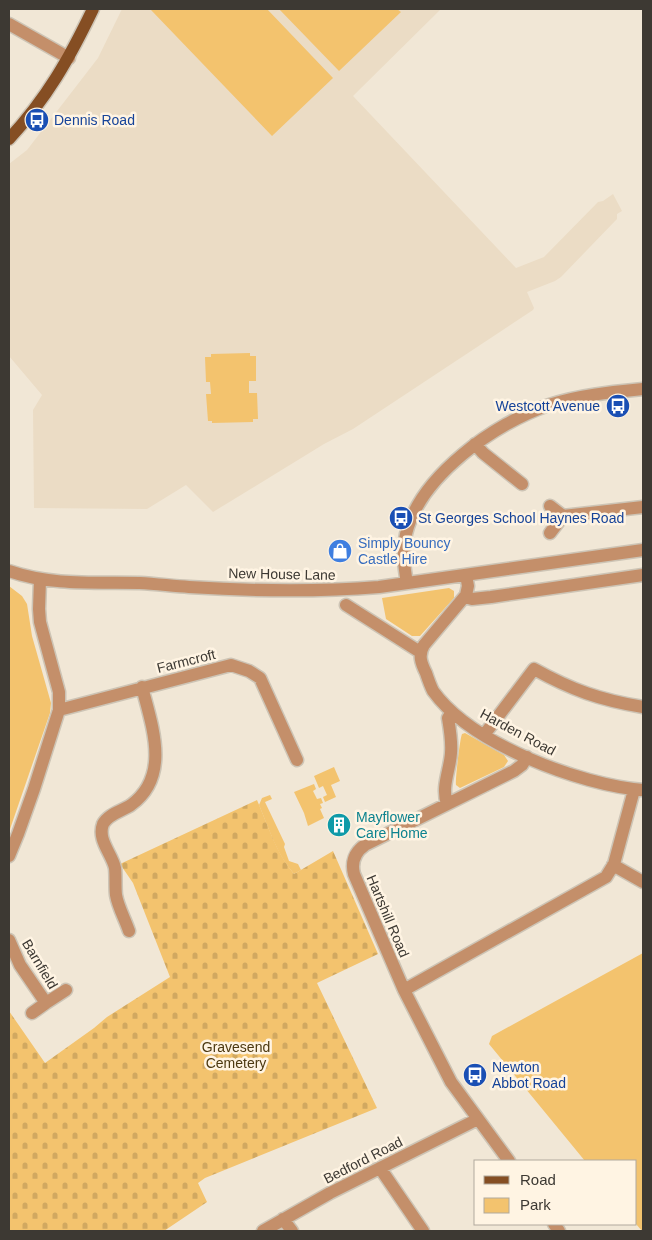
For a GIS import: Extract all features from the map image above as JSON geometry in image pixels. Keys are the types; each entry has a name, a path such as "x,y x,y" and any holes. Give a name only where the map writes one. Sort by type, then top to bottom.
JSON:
{"main road":[{"path":"9,139 46,96 93,9"}],"street":[{"path":"9,24 68,58"},
{"path":"407,583 403,562 406,531 416,508 442,474 475,444 518,418 550,405 587,396 643,389"},
{"path":"475,444 484,454 522,484"},
{"path":"550,506 563,516 643,507"},
{"path":"550,533 563,516"},
{"name":"New House Lane","path":"9,571 40,580 85,583 140,583 189,587 335,591 407,583 643,550"},
{"path":"346,605 420,652 424,644 465,596 468,588 466,575"},
{"path":"465,596 474,599 643,576"},
{"path":"9,856 31,798 59,710 59,692 38,609 40,580"},
{"name":"Harden Road","path":"420,652 422,664 433,690 452,712 484,735 526,757 580,777 638,790"},
{"name":"Farmcroft","path":"59,710 231,665 249,671 260,678 297,760"},
{"path":"484,735 534,669 560,684 589,695 643,707"},
{"path":"129,931 117,898 115,867 104,842 102,831 103,824 108,818 131,805 140,796 150,780 154,768 156,758 155,743 142,688"},
{"path":"447,804 445,789 452,749 448,718 452,712"},
{"name":"Hartshill Road","path":"508,1160 451,1082 404,990 354,874 353,862 357,853 365,845 514,771 522,766 526,757"},
{"path":"404,990 607,876 613,865 638,790"},
{"path":"613,865 643,882"},
{"name":"Barnfield","path":"9,940 20,965 46,1003"},
{"name":"Barnfield","path":"32,1013 66,990"},
{"name":"Bedford Road","path":"263,1231 380,1168 478,1119"},
{"path":"380,1168 423,1231"},
{"path":"283,1219 292,1231"}],"shaded area":[{"path":"122,9 441,9 353,96 516,268 544,257 598,202 613,194 622,211 617,214 617,219 561,277 527,292 534,308 533,310 353,429 324,444 213,512 186,485 147,509 34,508 33,410 42,395 9,356 9,164 27,150 98,58"}],"green space":[{"path":"152,9 267,9 333,78 272,136"},
{"path":"279,9 397,9 401,12 339,71"},
{"path":"250,353 250,356 256,356 256,381 249,381 249,393 257,393 258,419 253,419 253,422 212,423 212,421 208,421 206,394 211,394 210,382 206,382 205,357 211,357 211,354"},
{"path":"9,586 22,596 27,604 32,636 51,703 50,713 9,832"},
{"path":"449,588 454,591 454,598 420,636 412,636 386,619 382,598"},
{"path":"465,733 504,755 508,761 504,767 460,788 456,785 457,768 461,737"},
{"path":"334,767 340,781 331,785 336,797 325,802 323,797 327,795 323,786 319,788 314,776"},
{"path":"314,784 316,789 313,791 317,799 321,798 323,803 320,804 322,808 320,809 324,818 308,826 294,792"},
{"path":"270,795 272,799 265,802 285,844 284,847 289,861 298,864 301,870 294,874 278,850 259,805 262,798"},
{"name":"Gravesend Cemetery","path":"257,800 277,848 294,874 333,851 378,954 317,983 377,1108 205,1178 198,1183 207,1202 164,1231 9,1231 9,1011 45,1063 107,1017 170,977 133,883 120,864"},
{"path":"643,953 643,1231 637,1225 637,1160 584,1160 489,1044 492,1036"}],"place":[{"name":"Dennis Road","path":"37,120"},
{"name":"Westcott Avenue","path":"618,406"},
{"name":"St Georges School Haynes Road","path":"401,518"},
{"name":"Simply Bouncy Castle Hire","path":"340,551"},
{"name":"Mayflower Care Home","path":"339,825"},
{"name":"Newton Abbot Road","path":"475,1075"}]}
